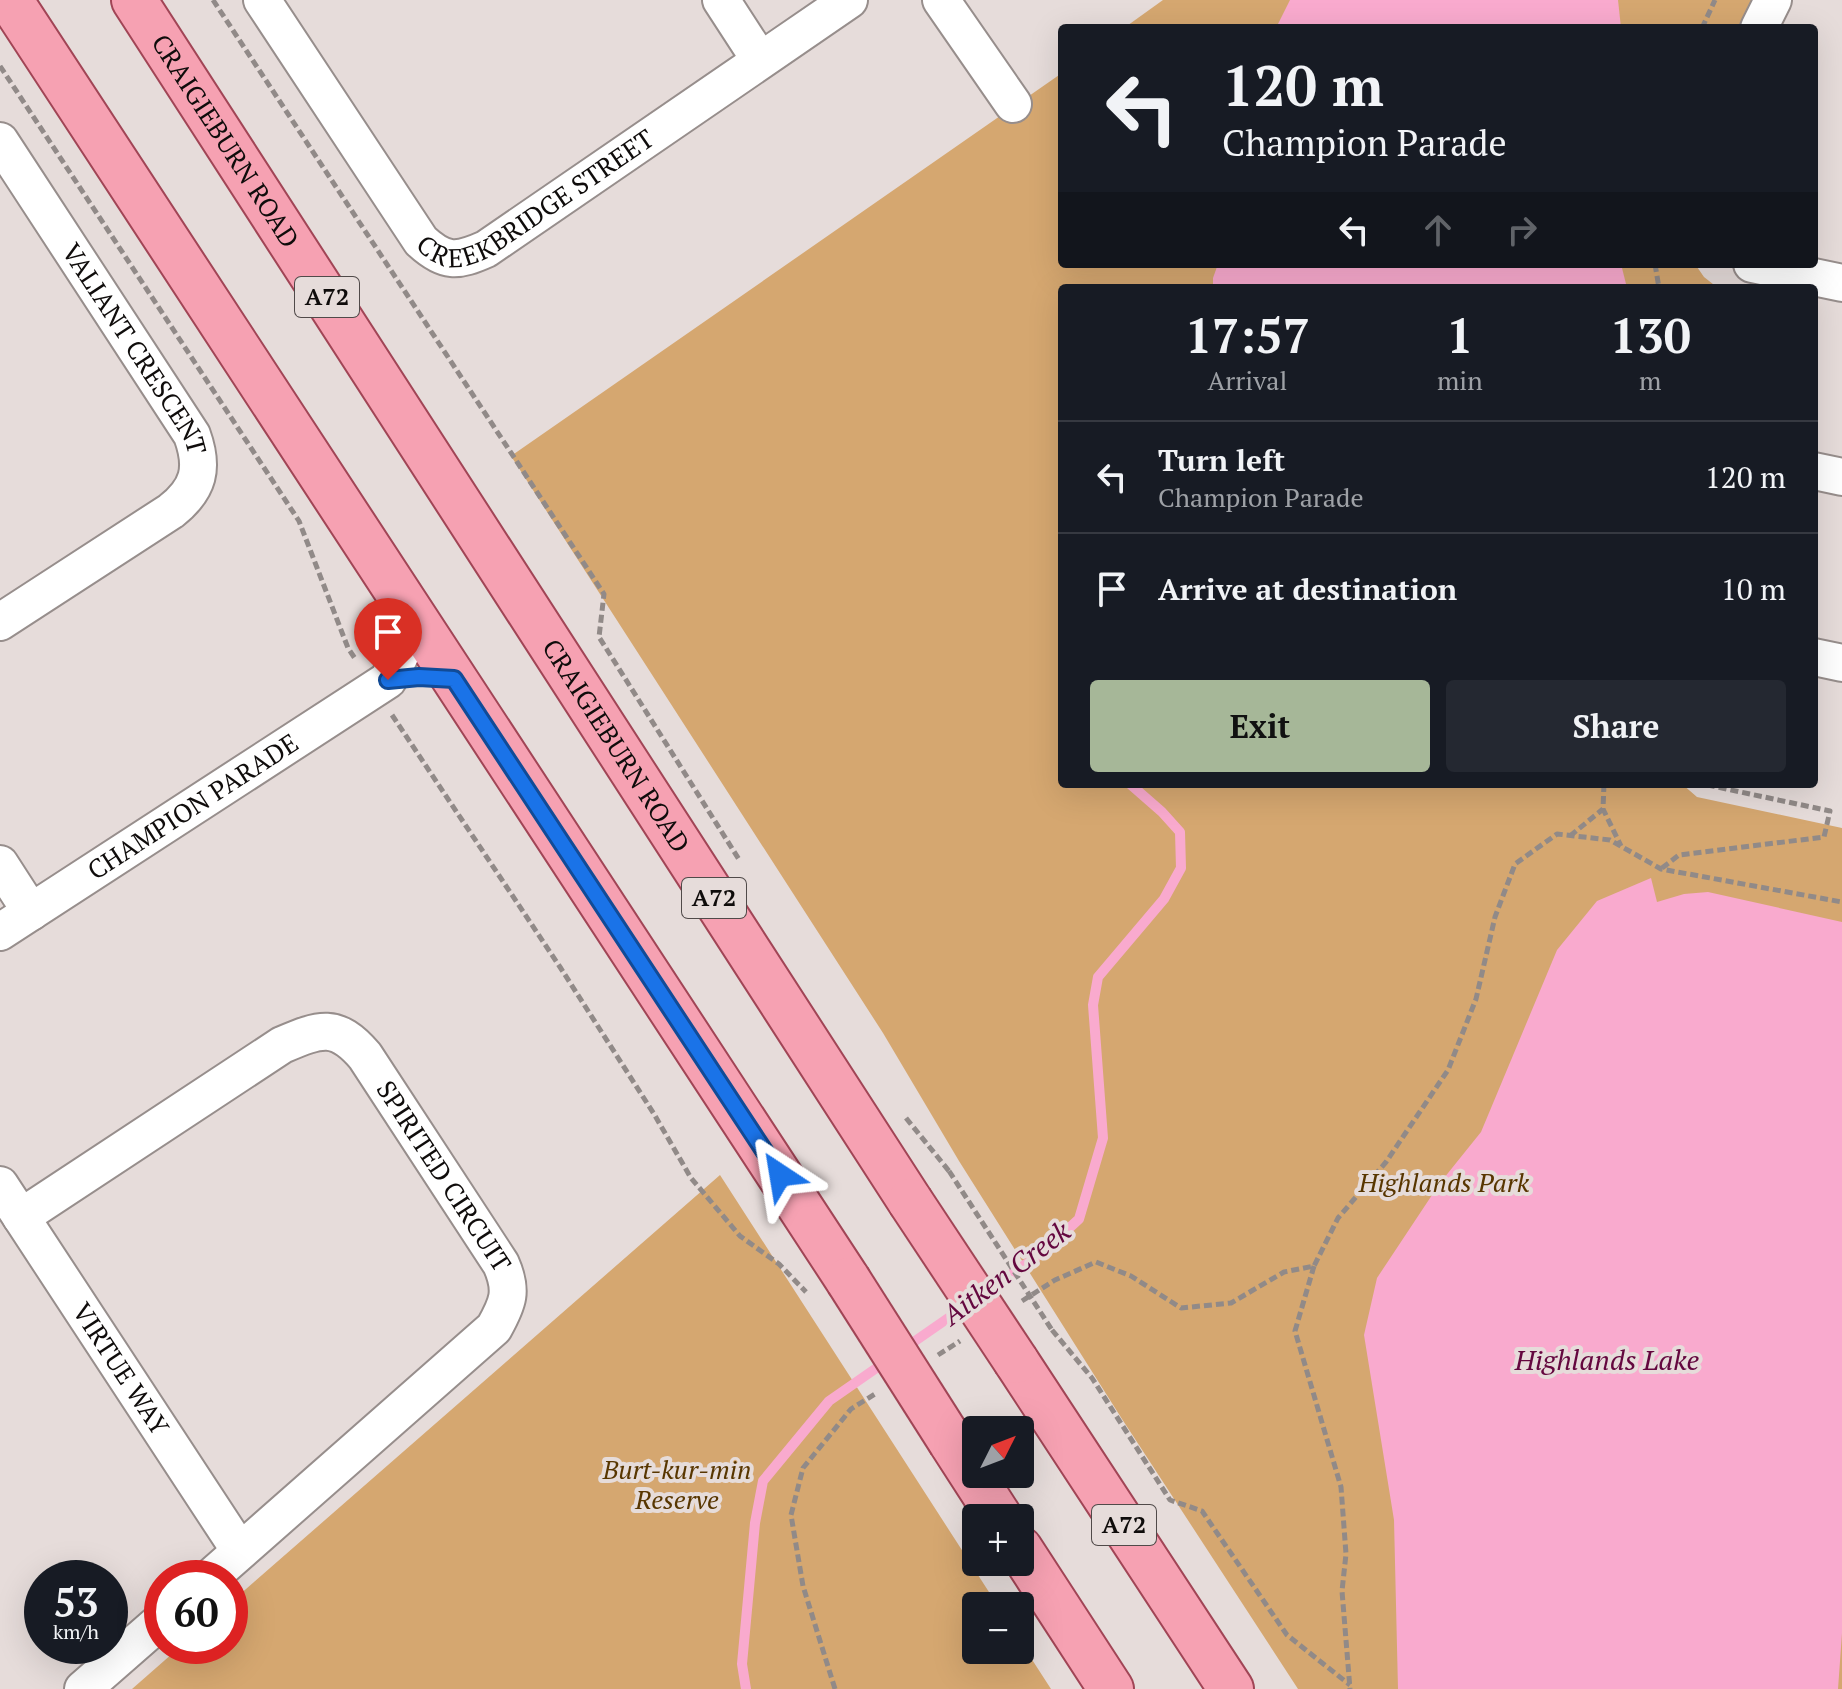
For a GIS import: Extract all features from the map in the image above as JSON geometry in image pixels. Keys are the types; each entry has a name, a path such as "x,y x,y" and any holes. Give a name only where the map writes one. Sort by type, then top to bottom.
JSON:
{"main road":[{"path":"10,0 848,1280 991,1504"},
{"name":"CRAIGIEBURN ROAD","path":"134,0 910,1201 1231,1689"},
{"path":"1034,1571 1111,1689"}],"street":[{"name":"CREEKBRIDGE STREET","path":"262,0 421,241 435,253 449,258 465,258 486,249 849,0"},
{"path":"721,0 760,60"},
{"path":"941,0 1013,104"},
{"path":"1761,24 1773,0"},
{"name":"VALIANT CRESCENT","path":"0,141 192,435 199,453 199,470 184,501 0,622"},
{"path":"1771,268 1842,283"},
{"path":"1818,472 1842,477"},
{"path":"388,680 416,623"},
{"path":"1818,658 1842,663"},
{"name":"CHAMPION PARADE","path":"0,932 388,680 419,677 454,679"},
{"path":"0,864 31,912"},
{"name":"SPIRITED CIRCUIT","path":"21,1217 282,1045 323,1031 340,1033 365,1056 485,1236 509,1281 504,1311 494,1328 230,1560"},
{"name":"VIRTUE WAY","path":"0,1185 240,1551"},
{"path":"83,1689 144,1636"}],"path":[{"path":"213,0 604,594 599,637 742,863"},
{"path":"1704,24 1715,0"},
{"path":"1604,788 1603,809 1621,846"},
{"path":"1661,869 1679,855 1824,837 1830,811 1722,788"},
{"path":"1570,836 1603,809"},
{"path":"1350,1687 1342,1591 1346,1554 1341,1487 1295,1331 1314,1266 1338,1218 1386,1162 1448,1070 1476,999 1495,917 1515,864 1557,834 1610,840 1661,869 1842,902"},
{"path":"902,1113 949,1171 1052,1330 1092,1378 1170,1500 1202,1511 1287,1635 1350,1687"},
{"path":"1017,1305 1055,1280 1096,1262 1131,1276 1181,1308 1231,1303 1284,1272 1314,1266"},
{"path":"927,1361 966,1337"},
{"path":"835,1689 803,1586 791,1515 803,1468 851,1409 876,1393"}],"green space":[{"path":"1163,0 1759,0 1749,24 1130,24"},
{"name":"Highlands Park","path":"1058,76 1058,268 1698,268 1713,284 1058,284 1058,788 1687,788 1697,797 1842,828 1842,1689 1298,1689 1122,1419 959,1161 883,1033 511,456"},
{"name":"Burt-kur-min Reserve","path":"720,1175 962,1550 962,1576 979,1576 989,1592 962,1592 962,1664 1034,1663 1051,1689 132,1689 160,1664 248,1664 248,1587"}],"water":[{"path":"1290,0 1618,0 1621,24 1278,24"},
{"path":"1217,268 1622,268 1626,284 1213,284"},
{"name":"Highlands Lake","path":"1651,878 1657,902 1684,894 1708,892 1842,922 1842,1633 1838,1689 1398,1689 1394,1520 1364,1335 1377,1278 1440,1183 1481,1132 1557,950 1597,901"}],"waterway":[{"name":"Aitken Creek","path":"984,1293 1042,1253 1079,1219 1103,1138 1093,1005 1098,977 1164,899 1181,868 1180,832 1135,788"},
{"name":"Aitken Creek","path":"905,1348 967,1305"},
{"name":"Aitken Creek","path":"746,1689 742,1664 755,1523 763,1481 829,1401 888,1360"}],"route":[{"path":"388,680 419,677 454,679 780,1175"}]}
